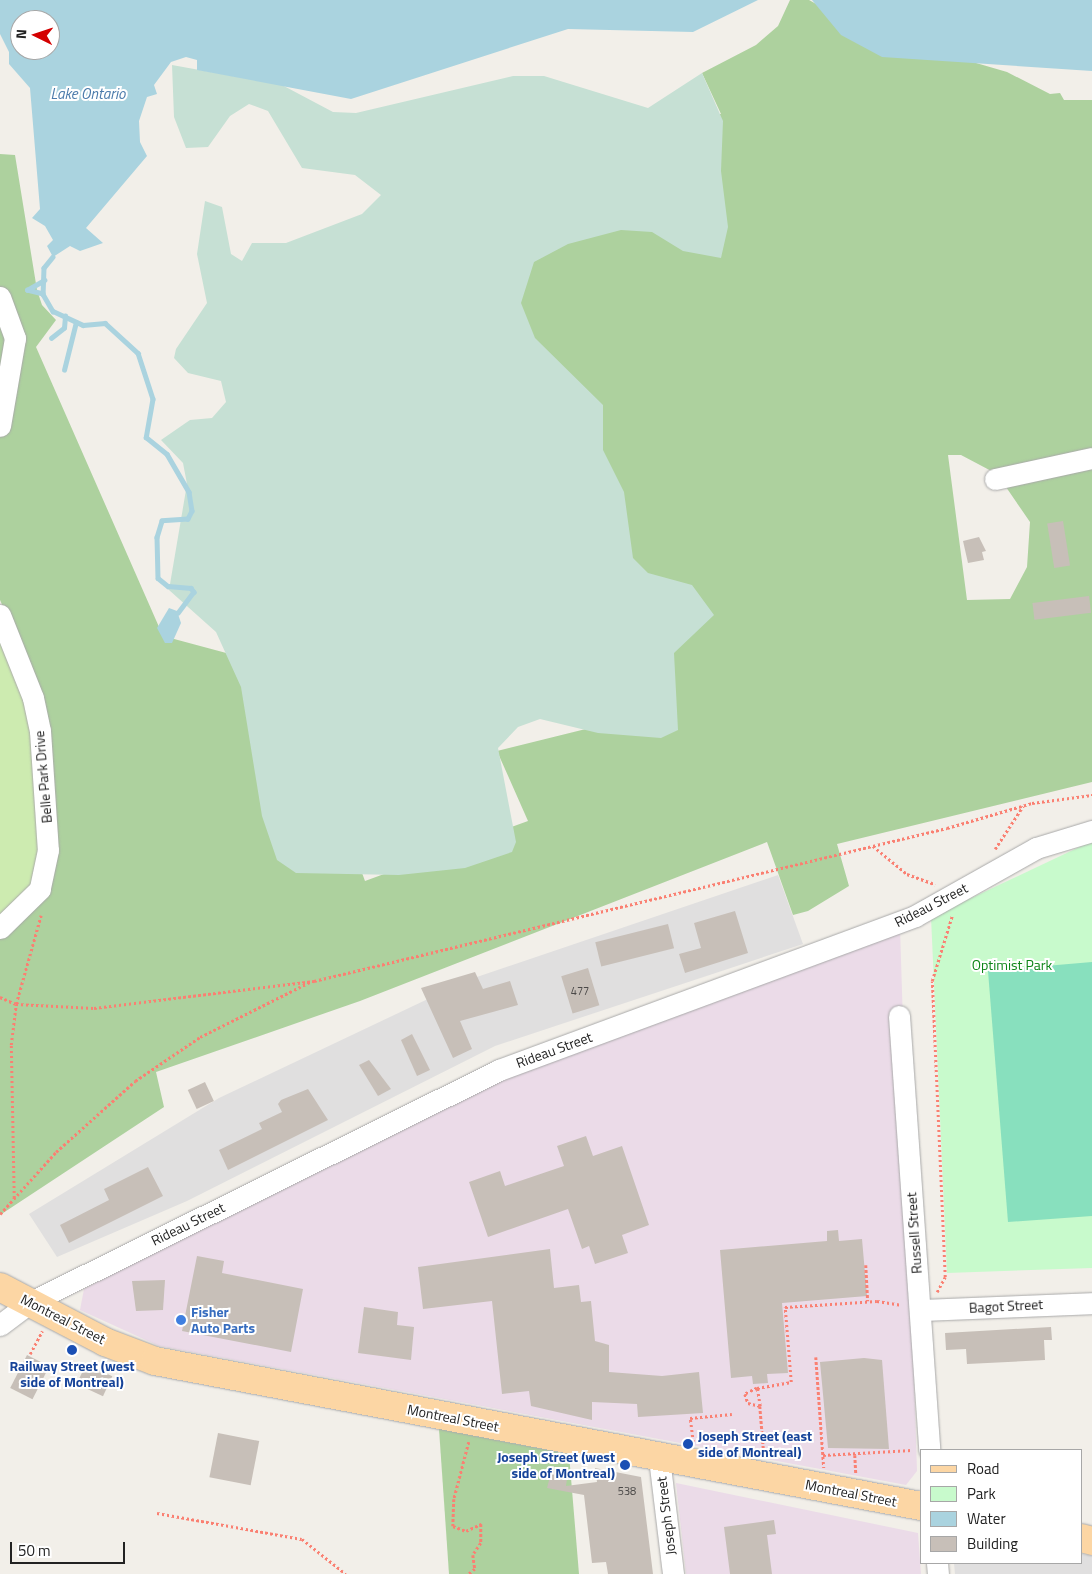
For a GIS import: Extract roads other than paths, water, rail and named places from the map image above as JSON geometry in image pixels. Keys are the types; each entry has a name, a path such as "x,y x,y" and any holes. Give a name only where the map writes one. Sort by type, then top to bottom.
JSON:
{"main road":[{"name":"Montreal Street","path":"0,1287 105,1342 155,1360 659,1458 920,1506"}],"street":[{"path":"0,297 15,338 0,426"},
{"path":"995,479 1092,458"},
{"name":"Belle Park Drive","path":"0,615 33,698 42,747 48,850 41,886 0,928"},
{"name":"Rideau Street","path":"0,1326 28,1303 499,1070 915,916 1036,848 1092,830"},
{"name":"Russell Street","path":"899,1016 929,1449"},
{"name":"Bagot Street","path":"920,1308 1092,1303"},
{"name":"Joseph Street","path":"659,1458 673,1574"}],"water":[{"name":"Lake Ontario","path":"0,0 758,0 693,32 568,29 351,99 197,70 197,60 186,57 171,62 154,85 157,94 147,97 139,121 140,142 147,156 86,228 103,243 80,251 70,246 53,257 47,246 53,240 45,226 32,218 40,209 30,88 9,64 9,52 0,34"},
{"path":"812,0 1092,0 1092,71 882,57 841,35"},
{"path":"169,608 177,611 181,623 172,643 165,643 157,628"}],"waterway":[{"path":"53,257 44,268 43,294 53,311 83,325 105,323 138,353 153,399 146,437 167,454 189,492 192,511 188,519 162,521 157,537 158,578 168,586 191,588 194,592 178,613"},
{"path":"43,294 27,290 44,280"},
{"path":"51,338 64,328 65,316"},
{"path":"64,370 76,322"}],"place":[{"name":"Fisher Auto Parts","path":"181,1320"},
{"name":"Railway Street (west side of Montreal)","path":"72,1350"},
{"name":"Joseph Street (east side of Montreal)","path":"688,1444"},
{"name":"Joseph Street (west side of Montreal)","path":"625,1465"}],"park label":[{"name":"Optimist Park","path":"1012,965"}]}
